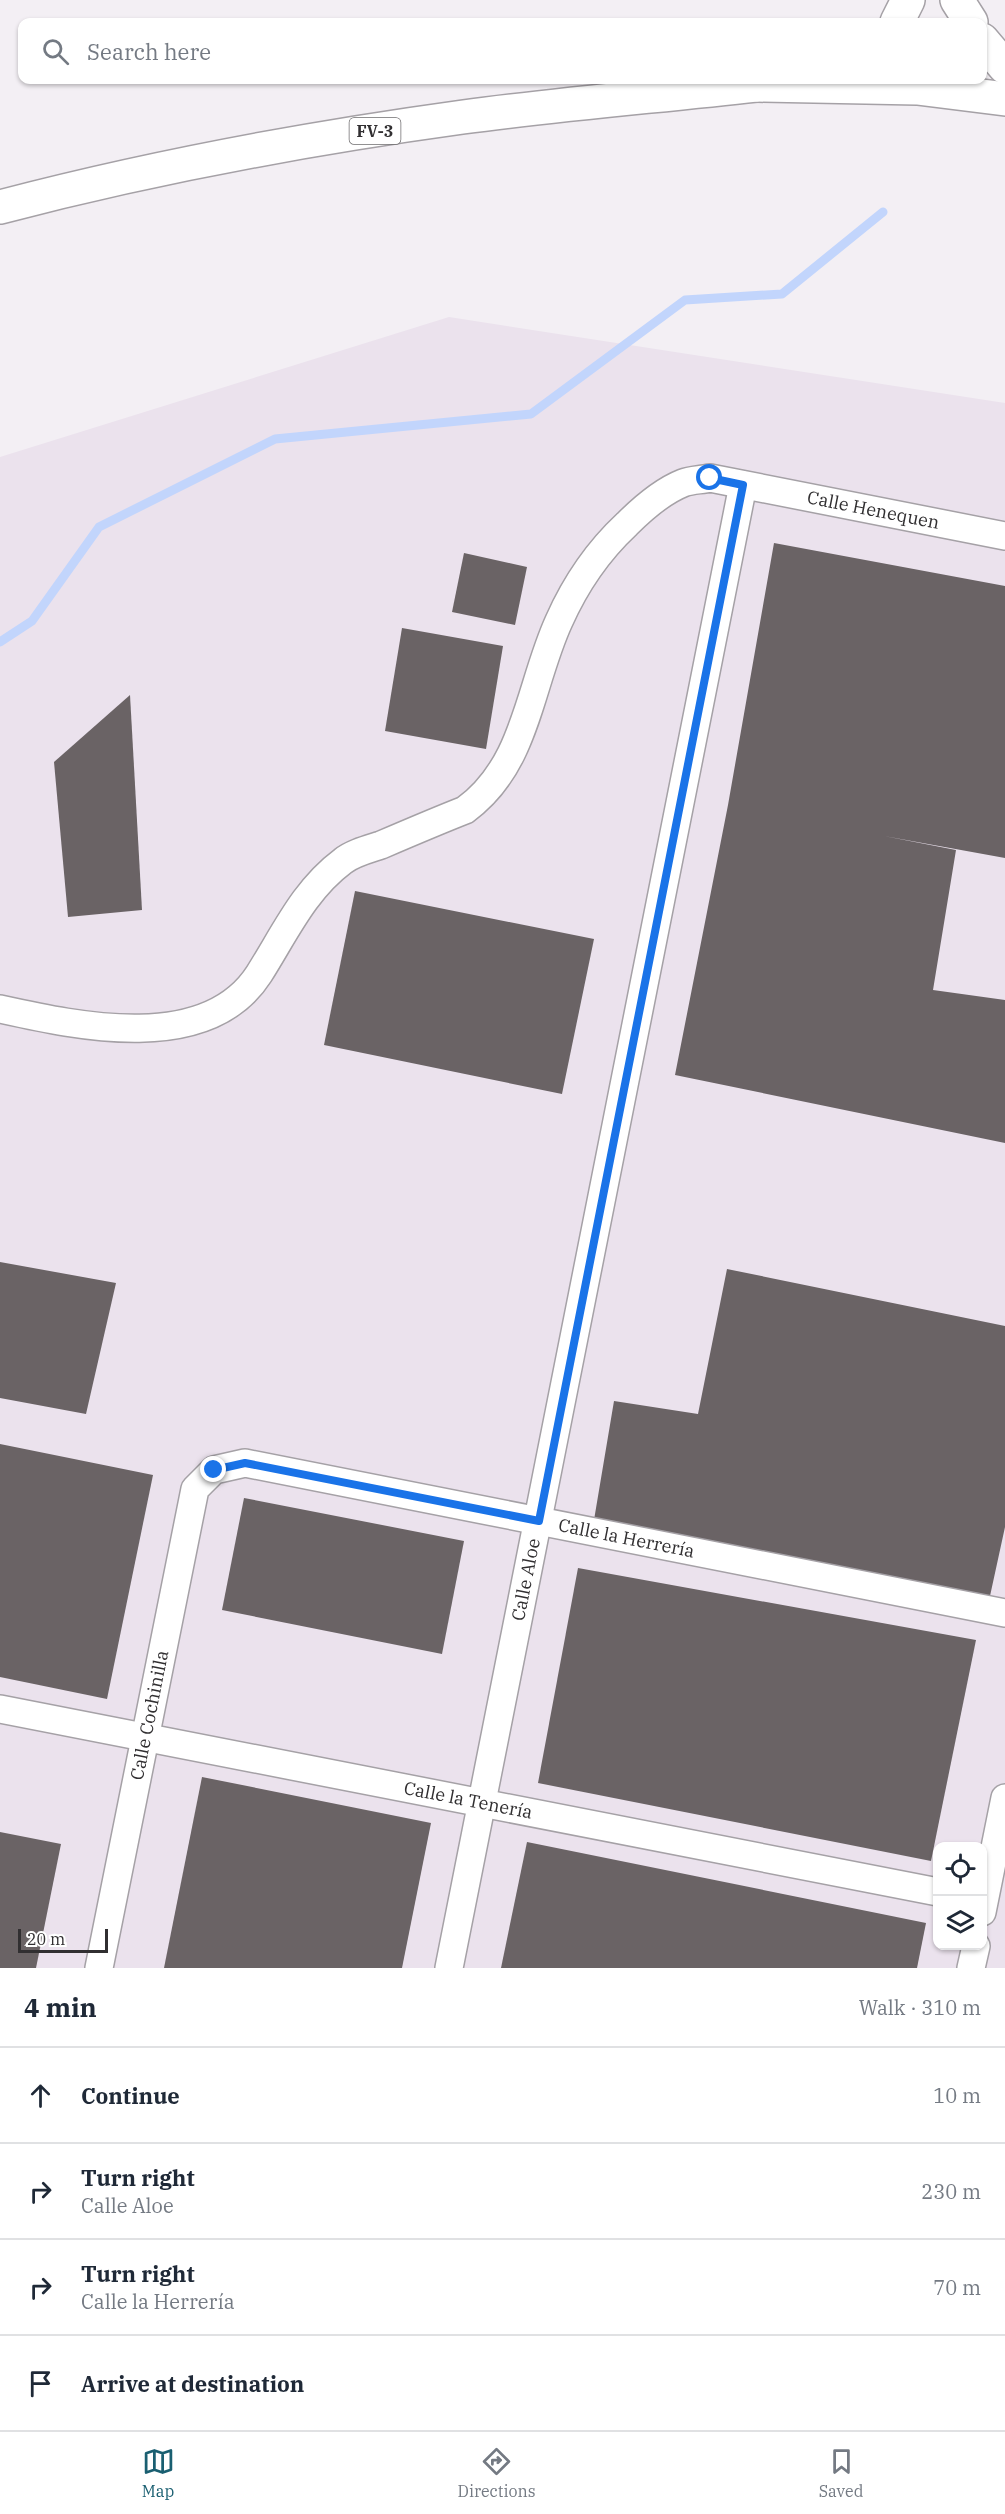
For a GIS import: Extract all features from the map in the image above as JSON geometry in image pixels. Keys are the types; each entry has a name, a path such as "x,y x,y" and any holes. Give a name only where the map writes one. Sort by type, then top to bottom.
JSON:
{"main road":[{"path":"899,18 908,0"},
{"path":"957,0 968,18"},
{"path":"987,46 1005,67"},
{"name":"FV-3","path":"0,207 128,177 327,139 463,117 750,84"},
{"name":"FV-3","path":"817,84 918,88 1005,99"}],"street":[{"name":"Calle Henequen","path":"0,1009 105,1029 156,1029 209,1015 234,1002 258,976 300,904 321,880 345,859 465,810 482,797 500,777 512,756 558,622 579,581 616,534 642,509 682,483 710,478 1005,536"},
{"name":"Calle Aloe","path":"449,1968 743,485"},
{"name":"Calle la Herrería","path":"214,1470 245,1463 1005,1613"},
{"name":"Calle Cochinilla","path":"99,1968 195,1489 214,1470"},
{"name":"Calle la Tenería","path":"0,1709 933,1891"},
{"path":"985,1896 1005,1798"},
{"path":"971,1968 975,1950"}],"shaded area":[{"path":"449,317 1005,403 1005,1968 0,1968 0,457"}],"building":[{"path":"774,543 1005,586 1005,858 884,836 956,850 933,990 1005,1000 1005,1143 675,1075 728,805"},
{"path":"464,553 527,567 515,625 452,612"},
{"path":"402,628 503,646 486,749 385,731"},
{"path":"130,695 142,910 68,917 54,762"},
{"path":"355,891 594,939 562,1094 324,1045"},
{"path":"0,1262 116,1283 86,1414 0,1398"},
{"path":"727,1269 1005,1326 1005,1527 990,1596 594,1520 614,1401 698,1414"},
{"path":"0,1444 153,1475 107,1699 0,1677"},
{"path":"244,1498 464,1541 442,1654 222,1610"},
{"path":"578,1568 976,1640 935,1842 933,1842 931,1861 538,1783"},
{"path":"202,1777 431,1823 402,1968 164,1968"},
{"path":"0,1832 61,1844 36,1968 0,1968"},
{"path":"527,1842 926,1923 917,1968 501,1968"}],"waterway":[{"path":"0,642 32,621 99,527 275,439 531,414 685,300 782,294 883,212"}],"route":[{"path":"214,1470 245,1463 539,1521 743,485 710,478"}]}
